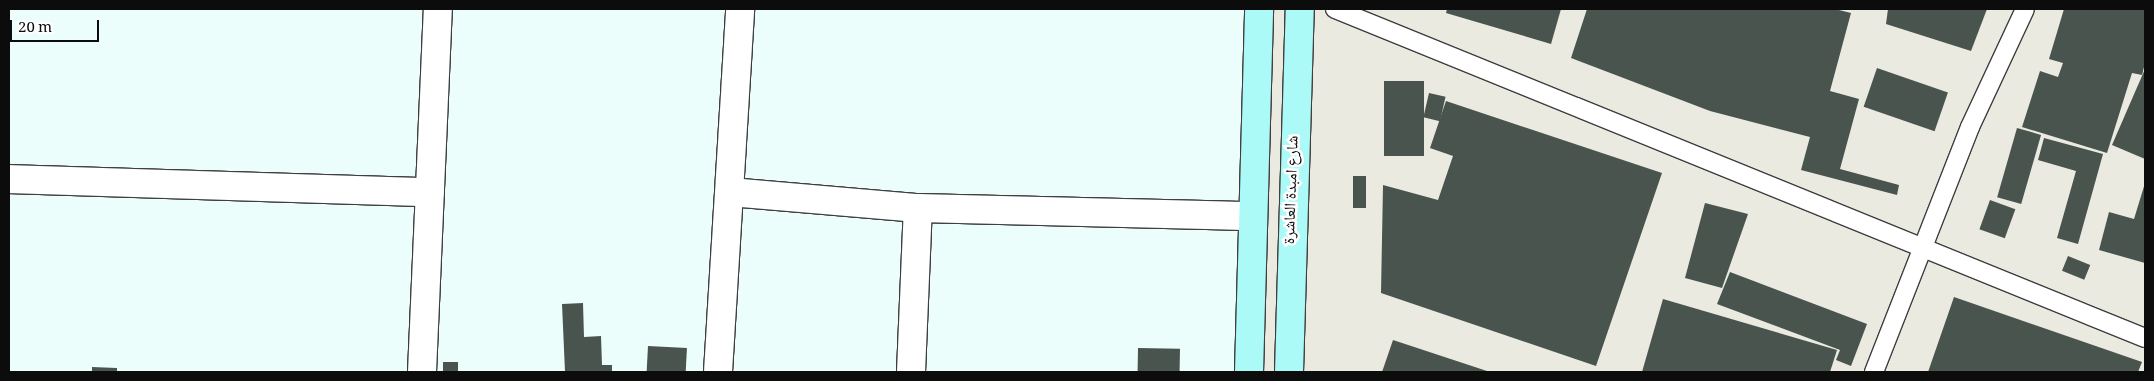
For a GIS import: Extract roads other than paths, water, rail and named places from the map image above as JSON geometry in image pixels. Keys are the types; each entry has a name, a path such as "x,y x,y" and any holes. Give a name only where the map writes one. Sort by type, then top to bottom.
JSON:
{"main road":[{"path":"1248,372 1259,9"},
{"name":"شارع امبدة العاشرة","path":"1289,372 1300,9"}],"street":[{"path":"422,372 438,9"},
{"path":"718,372 740,9"},
{"path":"9,179 430,192"},
{"path":"730,192 918,208 1253,216"},
{"path":"911,372 918,208"}],"lane":[{"path":"1335,9 1921,250 2145,338"},
{"path":"1874,372 1970,127 2025,9"}]}
